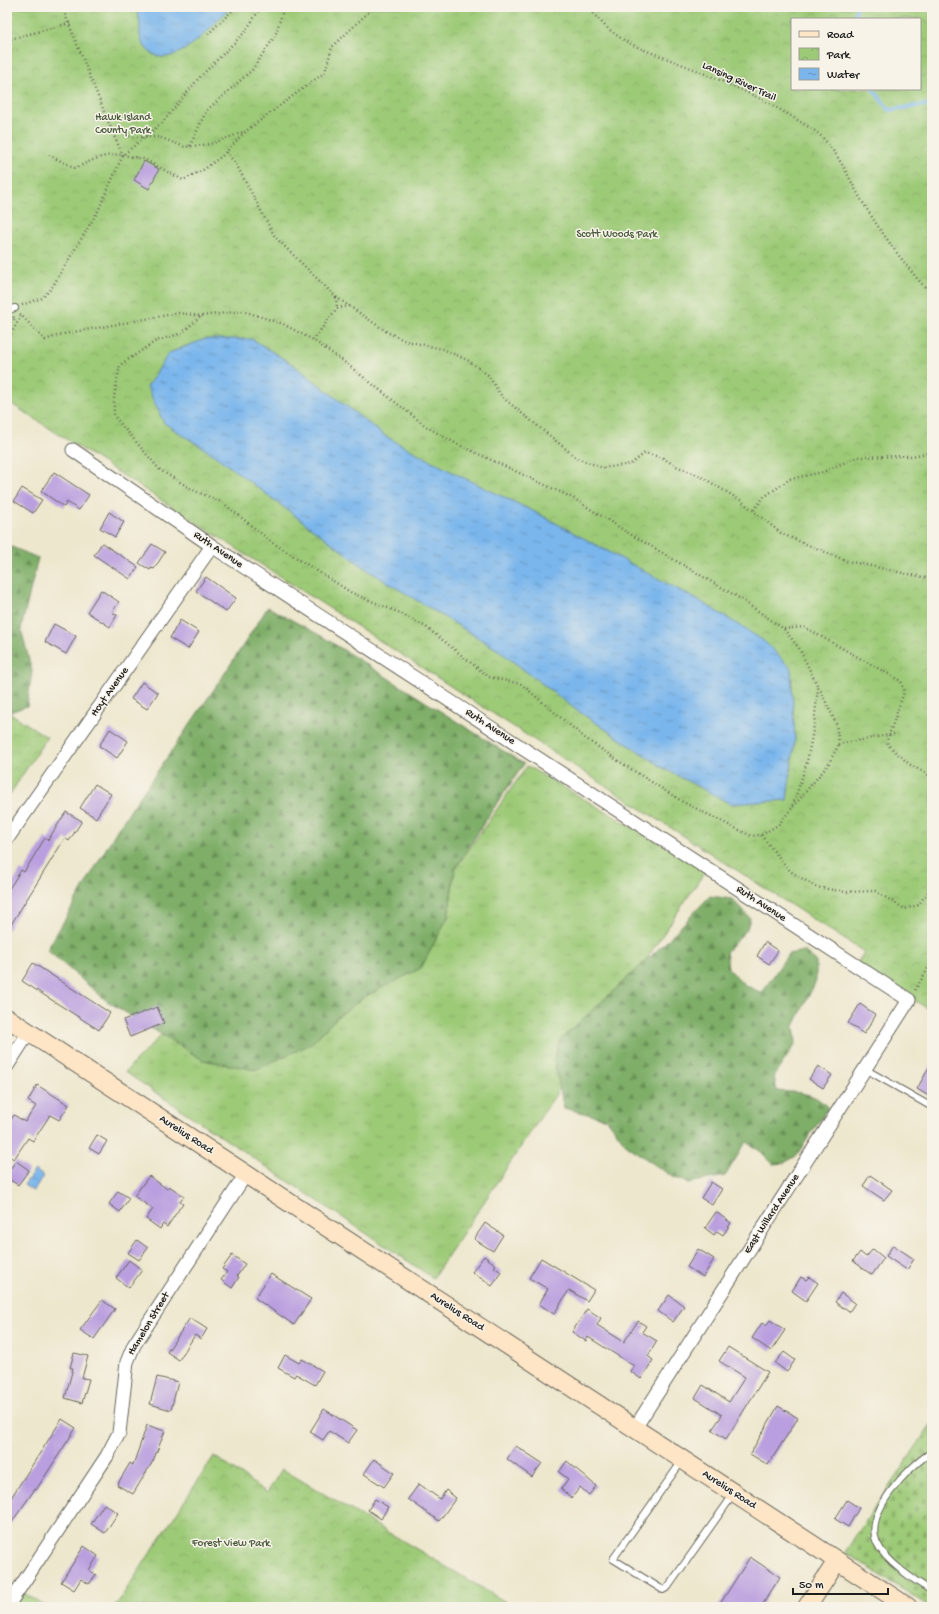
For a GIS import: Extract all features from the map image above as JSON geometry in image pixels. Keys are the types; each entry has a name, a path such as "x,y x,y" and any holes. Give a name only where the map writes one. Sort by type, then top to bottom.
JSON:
{"street":[{"name":"Ruth Avenue","path":"73,450 212,546 909,1000"},
{"name":"Hoyt Avenue","path":"7,839 212,546"},
{"name":"East Willard Avenue","path":"635,1428 909,1000"},
{"name":"Aurelius Road","path":"7,1018 908,1607"},
{"path":"7,1066 29,1032"},
{"name":"Hamelon Street","path":"7,1607 106,1456 119,1433 127,1362 134,1345 246,1174"},
{"path":"807,1607 837,1561"}],"lane":[{"path":"7,310 15,308"},
{"path":"865,1069 932,1107"},
{"path":"932,1452 923,1457 898,1481 881,1505 874,1530 876,1543 886,1556 917,1582 932,1591"},
{"path":"683,1460 613,1559 663,1590 668,1587 734,1493"}],"path":[{"path":"62,7 123,155"},
{"path":"208,34 232,11 234,7"},
{"path":"201,316 182,333 156,341 120,365 114,397 114,416 160,470 195,491 222,502 273,543 352,593 400,613 426,627 489,677 521,684 584,738 649,781 683,802 751,836 761,835 778,825 828,765 840,744 836,724 799,648 784,629 736,596 625,531 574,498 455,442 427,427 343,361 313,340 282,324 242,311 201,316 179,313 63,334 45,340 15,308 42,298 51,289 98,211 123,155 162,123 199,78 245,32 261,7"},
{"path":"190,146 206,111 252,70 275,36 284,7"},
{"path":"49,155 75,168 99,157 114,154 123,155 144,159 183,180 203,170 226,152 246,131 325,72 332,47 374,7"},
{"name":"Lansing River Trail","path":"588,7 602,25 619,38 639,49 681,64 728,84 783,111 818,134 833,150 865,206 894,247 932,295"},
{"path":"7,40 70,24"},
{"path":"111,128 131,137 159,137 185,147 210,144 246,131"},
{"path":"226,152 236,164 275,236 336,297 387,332 406,342 443,349 469,361 488,376 502,397 577,458 602,468 631,464 645,453 663,458 702,477 754,510 782,534 846,561 932,579"},
{"path":"313,340 337,308 336,297"},
{"path":"337,308 350,306"},
{"path":"11,334 15,321 21,315"},
{"path":"754,510 764,497 790,479 823,472 857,457 877,455 912,456 932,452"},
{"path":"784,629 804,627 902,681 904,692 893,734 887,741 888,745 894,752 922,772 932,777"},
{"path":"792,808 807,762 818,687"},
{"path":"840,744 893,734"},
{"path":"761,835 790,871 816,886 846,892 875,891 905,909 918,905 932,888"},
{"path":"909,1000 932,962"}],"green space":[{"path":"7,7 932,7 932,1011 856,965 864,952 7,401"},
{"path":"7,545 38,558 21,629 32,671 27,706 7,713"},
{"path":"268,607 323,637 524,764 487,818 455,869 448,917 421,968 364,997 336,1018 311,1044 255,1070 203,1060 107,1001 47,950 117,830 219,682"},
{"path":"7,711 47,737 7,799"},
{"path":"527,766 706,870 433,1278 125,1072 162,1034 203,1060 311,1044 336,1018 364,997 421,968 448,917 455,869"},
{"path":"710,896 732,899 750,918 747,929 726,952 728,968 745,985 762,993 788,954 804,951 816,961 816,981 794,1026 796,1043 774,1076 777,1091 805,1094 817,1098 828,1108 796,1156 784,1163 773,1164 760,1151 746,1142 725,1176 688,1183 673,1177 627,1146 607,1119 564,1108 554,1060 560,1040 666,942"},
{"path":"932,1423 932,1607 930,1607 845,1552"},
{"name":"Forest View Park","path":"214,1456 267,1493 282,1469 514,1607 115,1607"},
{"path":"22,1592 47,1607 12,1607"}],"water":[{"path":"135,7 231,7 212,27 187,48 174,55 162,57 151,53 141,40 140,20"},
{"path":"205,339 252,339 295,366 385,436 454,473 539,514 705,604 764,641 791,668 795,739 787,800 731,804 665,769 575,709 498,650 369,571 214,455 164,423 147,387 169,353"},
{"path":"35,1170 43,1176 33,1191 24,1185"}],"building":[{"path":"144,161 159,169 149,189 134,180"},
{"path":"54,472 89,495 79,510 67,502 64,507 41,491"},
{"path":"22,488 42,500 33,513 14,501"},
{"path":"109,512 124,522 115,537 100,528"},
{"path":"102,543 138,567 130,579 94,555"},
{"path":"152,544 165,552 154,569 151,568 150,570 139,563"},
{"path":"206,577 236,598 226,612 196,591"},
{"path":"101,590 119,602 112,612 117,615 110,627 87,612"},
{"path":"180,620 199,632 188,649 170,638"},
{"path":"54,624 76,636 66,654 45,642"},
{"path":"142,682 158,693 147,709 131,699"},
{"path":"110,729 128,741 117,758 99,746"},
{"path":"95,784 111,794 96,818 80,808"},
{"path":"66,812 82,821 69,841 65,838 7,931 7,892 21,870 24,872 45,838 48,840"},
{"path":"765,942 778,951 769,964 757,956"},
{"path":"33,963 110,1013 99,1030 22,981"},
{"path":"860,1004 876,1015 864,1034 848,1023"},
{"path":"157,1007 164,1023 130,1037 123,1020"},
{"path":"932,1062 932,1098 917,1089"},
{"path":"818,1066 832,1075 823,1088 809,1079"},
{"path":"37,1085 69,1105 59,1120 50,1115 33,1141 28,1138 14,1159 7,1155 7,1126 14,1115 25,1122 36,1106 28,1101"},
{"path":"97,1135 107,1141 99,1154 89,1148"},
{"path":"16,1161 29,1170 18,1185 7,1178 7,1173"},
{"path":"870,1175 892,1190 884,1200 863,1186"},
{"path":"149,1176 167,1189 169,1186 184,1196 180,1201 183,1203 167,1227 163,1224 160,1229 146,1219 153,1209 134,1196"},
{"path":"711,1182 722,1189 712,1205 701,1198"},
{"path":"118,1191 129,1198 120,1212 109,1204"},
{"path":"716,1212 731,1223 723,1235 717,1231 714,1235 705,1228"},
{"path":"485,1223 503,1235 493,1251 474,1239"},
{"path":"137,1240 148,1248 139,1260 128,1253"},
{"path":"893,1245 914,1259 907,1270 886,1256"},
{"path":"698,1249 714,1259 703,1277 687,1267"},
{"path":"873,1249 884,1258 872,1275 853,1261 860,1252 866,1257"},
{"path":"232,1255 245,1264 237,1276 239,1277 232,1288 221,1280 227,1272 222,1269"},
{"path":"484,1256 496,1265 494,1267 501,1272 492,1286 472,1272"},
{"path":"541,1258 594,1290 587,1301 569,1290 554,1314 539,1304 548,1289 529,1278"},
{"path":"129,1260 142,1270 129,1288 116,1278"},
{"path":"271,1274 311,1299 294,1325 255,1298"},
{"path":"801,1277 806,1280 809,1277 818,1283 806,1301 792,1291"},
{"path":"841,1293 855,1303 849,1312 835,1302"},
{"path":"669,1295 684,1306 673,1322 658,1311"},
{"path":"102,1300 115,1309 94,1339 80,1330"},
{"path":"587,1309 601,1318 597,1325 624,1342 638,1321 646,1326 642,1332 657,1341 648,1356 653,1360 641,1379 630,1371 634,1366 588,1337 586,1341 572,1332"},
{"path":"190,1318 207,1329 201,1339 195,1335 179,1360 167,1352"},
{"path":"770,1320 785,1330 771,1351 752,1338 762,1323 766,1326"},
{"path":"728,1347 768,1372 726,1439 712,1430 722,1415 695,1398 703,1385 729,1402 745,1377 719,1361"},
{"path":"784,1352 795,1360 787,1372 775,1363"},
{"path":"74,1353 88,1356 82,1378 89,1379 82,1403 65,1398 73,1368 70,1368"},
{"path":"285,1355 299,1363 302,1359 323,1371 315,1385 296,1374 294,1377 278,1368"},
{"path":"157,1377 178,1382 171,1410 150,1404"},
{"path":"778,1406 798,1418 768,1465 750,1454"},
{"path":"324,1409 357,1430 348,1443 329,1431 323,1440 310,1432"},
{"path":"62,1419 76,1428 36,1490 35,1489 7,1529 7,1504"},
{"path":"147,1425 165,1431 153,1461 133,1494 117,1485 130,1463 133,1465"},
{"path":"516,1446 542,1463 532,1477 507,1459"},
{"path":"374,1459 394,1473 384,1487 364,1474"},
{"path":"567,1461 596,1486 589,1495 580,1487 572,1498 561,1489 568,1479 559,1472"},
{"path":"419,1484 440,1499 446,1490 456,1498 439,1521 408,1499"},
{"path":"375,1499 388,1507 381,1519 368,1510"},
{"path":"847,1500 859,1508 848,1527 835,1519"},
{"path":"104,1504 118,1513 105,1533 91,1524"},
{"path":"84,1546 98,1556 89,1570 96,1575 89,1584 81,1579 74,1590 61,1582"},
{"path":"750,1557 780,1577 761,1607 718,1607"}],"waterway":[{"path":"854,18 857,7"},
{"path":"874,90 889,110 932,104"}],"park label":[{"name":"Hawk Island County Park","path":"123,124"},
{"name":"Scott Woods Park","path":"617,235"}]}
